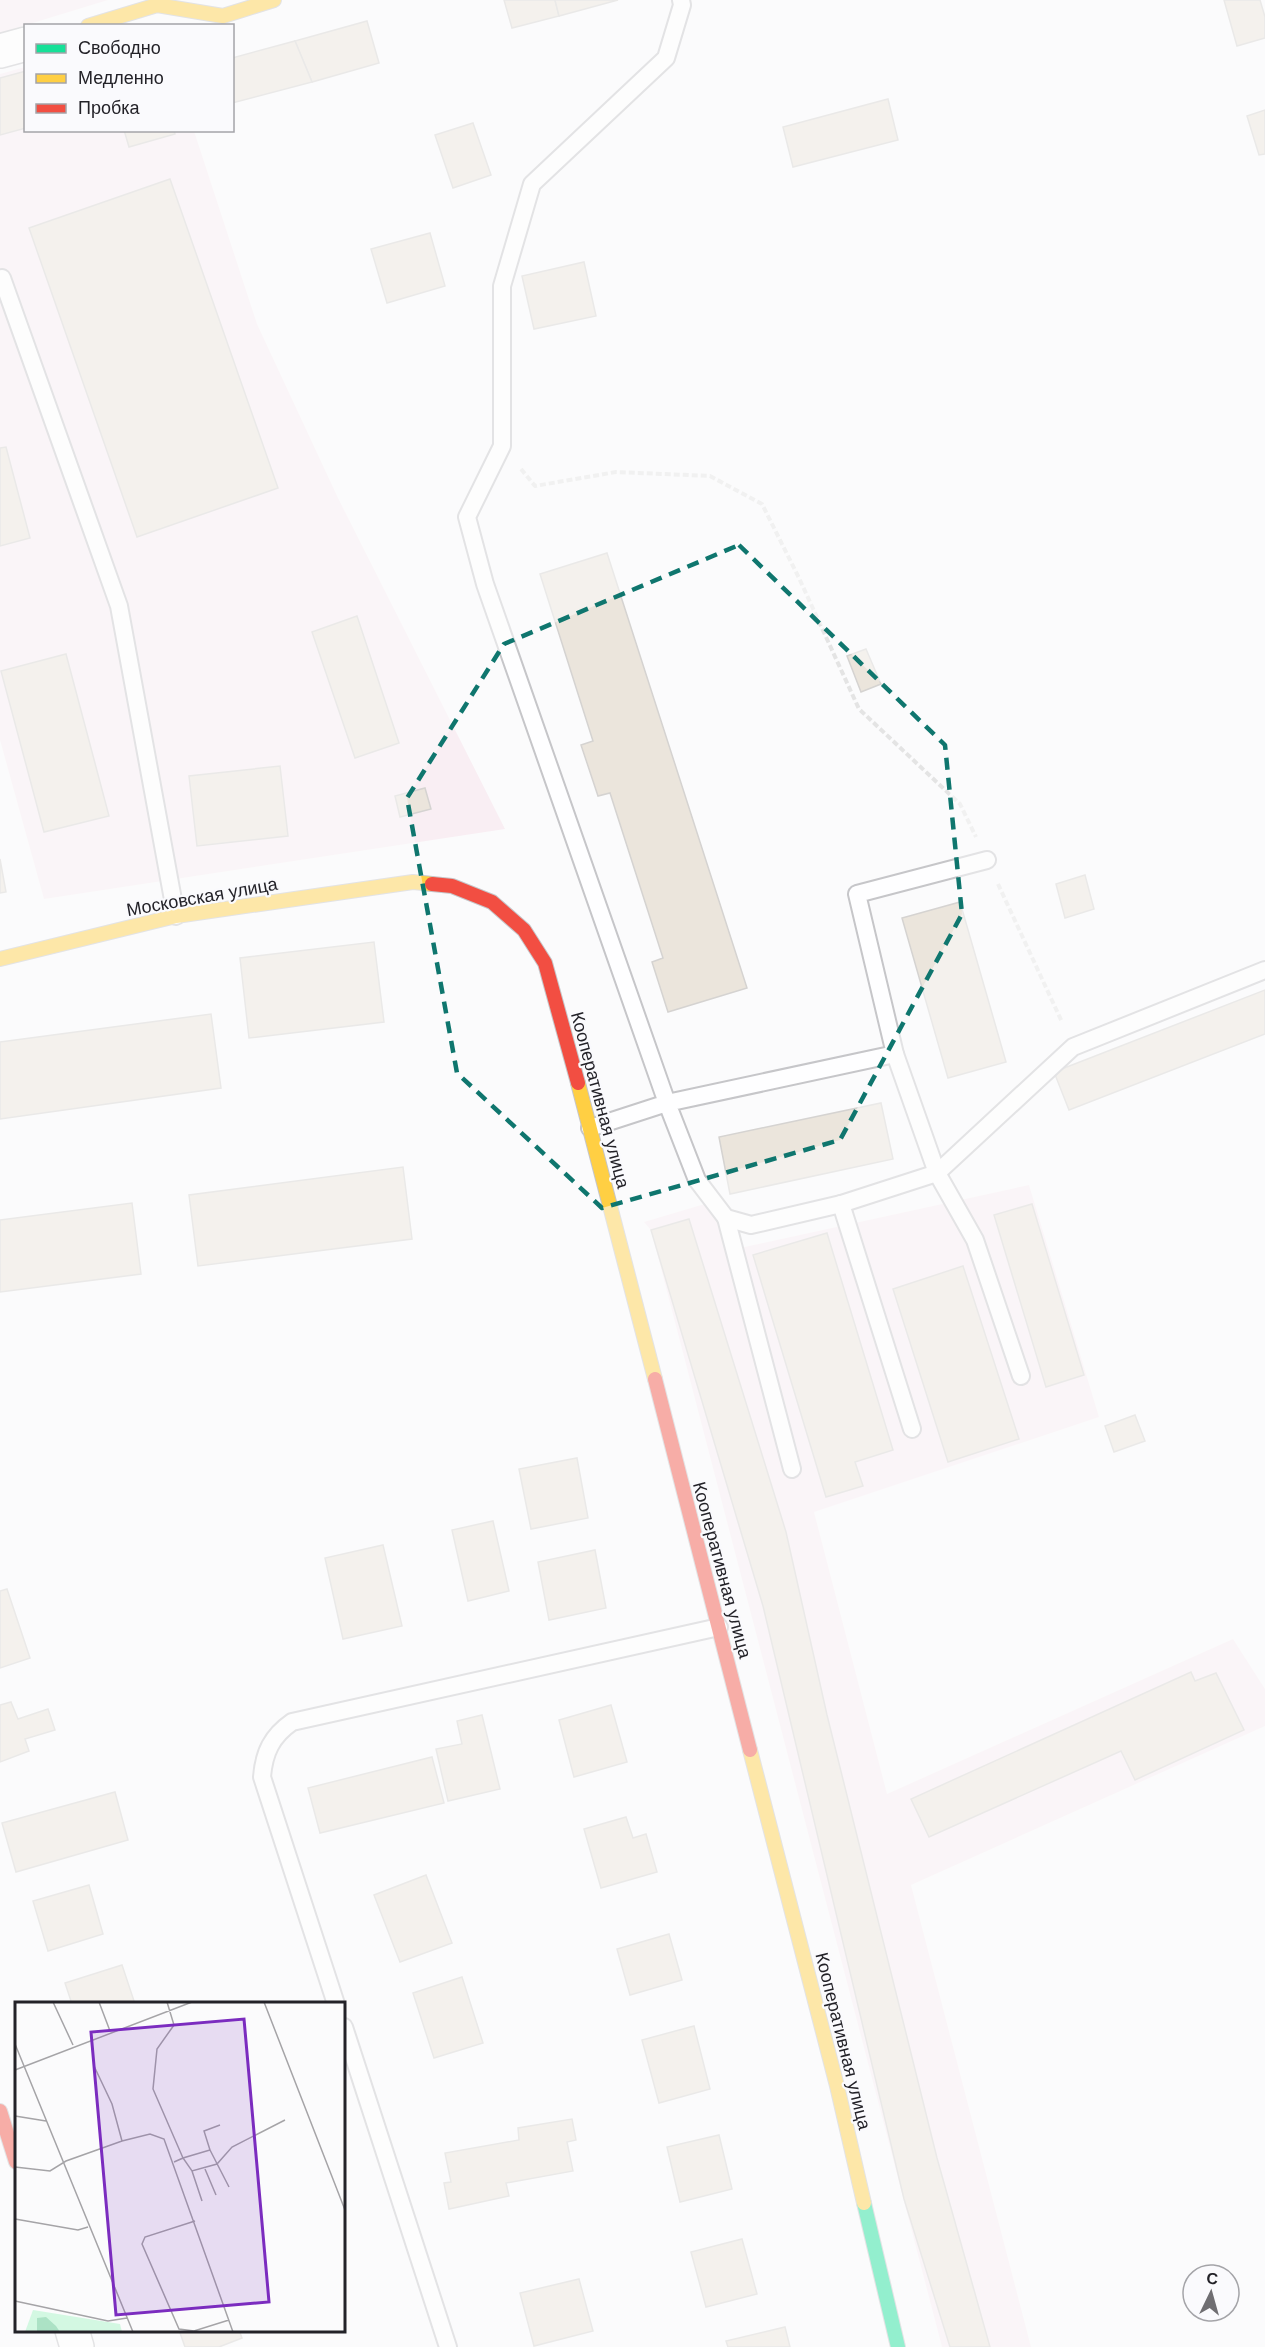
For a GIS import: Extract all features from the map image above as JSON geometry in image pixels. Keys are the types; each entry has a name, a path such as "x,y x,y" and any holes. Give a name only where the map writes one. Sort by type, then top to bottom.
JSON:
{"street":[{"path":"94,24 157,2 223,16 274,0"},
{"path":"0,51 24,45"},
{"name":"Московская улица","path":"0,959 176,916 413,882"},
{"name":"Кооперативная улица","path":"413,882 452,886 492,902 524,930 545,963 590,1128 837,2086 898,2347"},
{"path":"0,2111 15,2159"},
{"path":"72,2332 77,2347"}],"lane":[{"path":"681,0 682,5 666,58 532,184 502,286 502,446 467,517 485,584 667,1103 697,1180 726,1218 792,1469"},
{"path":"3,278 118,606 176,916"},
{"path":"987,860 857,894 895,1054 937,1173 975,1240 1021,1376"},
{"path":"726,1218 751,1225 841,1204 937,1173 1073,1047 1265,970"},
{"path":"590,1128 667,1103 895,1054"},
{"path":"841,1204 912,1429"},
{"path":"335,2002 262,1777 263,1761 269,1744 279,1731 292,1722 719,1627"},
{"path":"345,2030 448,2347"}],"path":[{"path":"502,446 535,486 616,472 710,476 762,504 859,709 960,804 1073,1047"}],"highlighted area":[{"path":"739,545 945,745 962,914 840,1140 602,1208 457,1073 407,798 504,644"}],"shaded area":[{"path":"0,0 108,0 24,24 0,33"},
{"path":"24,67 24,132 194,132 257,324 338,498 505,829 44,899 0,740 0,74"},
{"path":"1029,1185 1099,1417 814,1512 887,1794 1233,1639 1265,1689 1265,1726 911,1885 1031,2347 942,2347 651,1230 644,1222 708,1203 740,1248"}],"building":[{"path":"504,0 555,0 559,16 512,28"},
{"path":"555,0 618,0 559,16"},
{"path":"1224,0 1260,0 1265,17 1265,38 1237,46"},
{"path":"367,21 379,63 312,82 295,41"},
{"path":"295,41 312,82 234,102 234,57"},
{"path":"24,72 24,129 0,135 0,78"},
{"path":"888,99 898,140 793,167 783,127"},
{"path":"1265,110 1265,154 1259,155 1247,116"},
{"path":"473,123 491,175 453,188 435,135"},
{"path":"125,132 174,132 175,134 129,147"},
{"path":"170,179 278,488 137,537 29,228"},
{"path":"430,233 445,286 387,303 371,249"},
{"path":"584,262 596,316 534,329 522,276"},
{"path":"6,447 30,538 0,546 0,448"},
{"path":"607,553 747,988 668,1012 652,962 663,958 610,793 598,796 581,745 593,741 540,574"},
{"path":"357,616 399,743 355,758 312,632"},
{"path":"866,649 881,684 861,692 847,656"},
{"path":"66,654 109,816 44,832 1,671"},
{"path":"280,766 288,836 197,846 189,776"},
{"path":"425,788 431,809 400,817 395,796"},
{"path":"0,859 6,892 0,893"},
{"path":"1085,875 1094,909 1065,918 1056,884"},
{"path":"960,902 1006,1062 948,1078 902,918"},
{"path":"374,942 384,1022 249,1038 240,958"},
{"path":"1265,990 1265,1034 1069,1110 1054,1072"},
{"path":"211,1014 221,1088 0,1119 0,1042"},
{"path":"881,1103 893,1159 730,1194 719,1137"},
{"path":"403,1167 412,1239 198,1266 189,1195"},
{"path":"132,1203 141,1274 0,1292 0,1220"},
{"path":"1032,1204 1084,1375 1046,1387 994,1215"},
{"path":"689,1219 786,1532 827,1715 937,2158 990,2347 950,2347 904,2199 763,1606 651,1230"},
{"path":"827,1233 893,1450 855,1462 863,1486 826,1497 753,1255"},
{"path":"963,1266 1019,1439 948,1462 893,1289"},
{"path":"1135,1415 1145,1441 1114,1452 1105,1426"},
{"path":"577,1458 588,1518 531,1529 519,1469"},
{"path":"493,1521 509,1591 468,1601 452,1530"},
{"path":"383,1545 402,1626 343,1639 325,1558"},
{"path":"595,1550 606,1608 549,1620 538,1562"},
{"path":"7,1589 30,1658 0,1668 0,1591"},
{"path":"1191,1672 1195,1681 1216,1673 1244,1730 1135,1780 1121,1751 929,1837 911,1799"},
{"path":"11,1702 18,1719 48,1709 55,1730 25,1739 29,1751 0,1762 0,1705"},
{"path":"611,1705 627,1762 574,1777 559,1720"},
{"path":"482,1715 500,1789 448,1801 436,1749 462,1744 457,1721"},
{"path":"432,1757 444,1803 320,1833 308,1788"},
{"path":"115,1792 128,1840 16,1872 2,1823"},
{"path":"626,1817 633,1838 646,1834 657,1872 601,1888 584,1829"},
{"path":"426,1875 452,1943 400,1962 374,1895"},
{"path":"89,1885 103,1934 48,1951 33,1901"},
{"path":"669,1934 682,1980 630,1995 617,1949"},
{"path":"122,1965 134,2002 71,2002 65,1983"},
{"path":"462,1977 483,2043 434,2058 413,1993"},
{"path":"694,2026 710,2089 659,2103 642,2040"},
{"path":"572,2119 576,2140 567,2142 573,2171 506,2183 509,2196 449,2209 444,2183 451,2182 445,2153 519,2140 518,2128"},
{"path":"719,2135 732,2189 680,2202 667,2147"},
{"path":"742,2239 757,2294 706,2307 691,2252"},
{"path":"579,2279 593,2331 534,2346 520,2293"},
{"path":"785,2327 790,2347 728,2347 726,2341"},
{"path":"180,2332 240,2332 242,2338 219,2347 185,2347"}],"traffic: fast":[{"path":"864,2203 898,2347"}],"traffic: slow":[{"path":"95,24 157,5 223,16 274,0"},
{"path":"0,959 176,916 413,882 432,884"},
{"path":"578,1083 655,1379"},
{"path":"750,1750 837,2086 864,2203"}],"traffic: jam":[{"path":"432,884 452,886 492,902 524,930 545,963 578,1083"},
{"path":"655,1379 750,1750"},
{"path":"0,2111 15,2159"}]}
